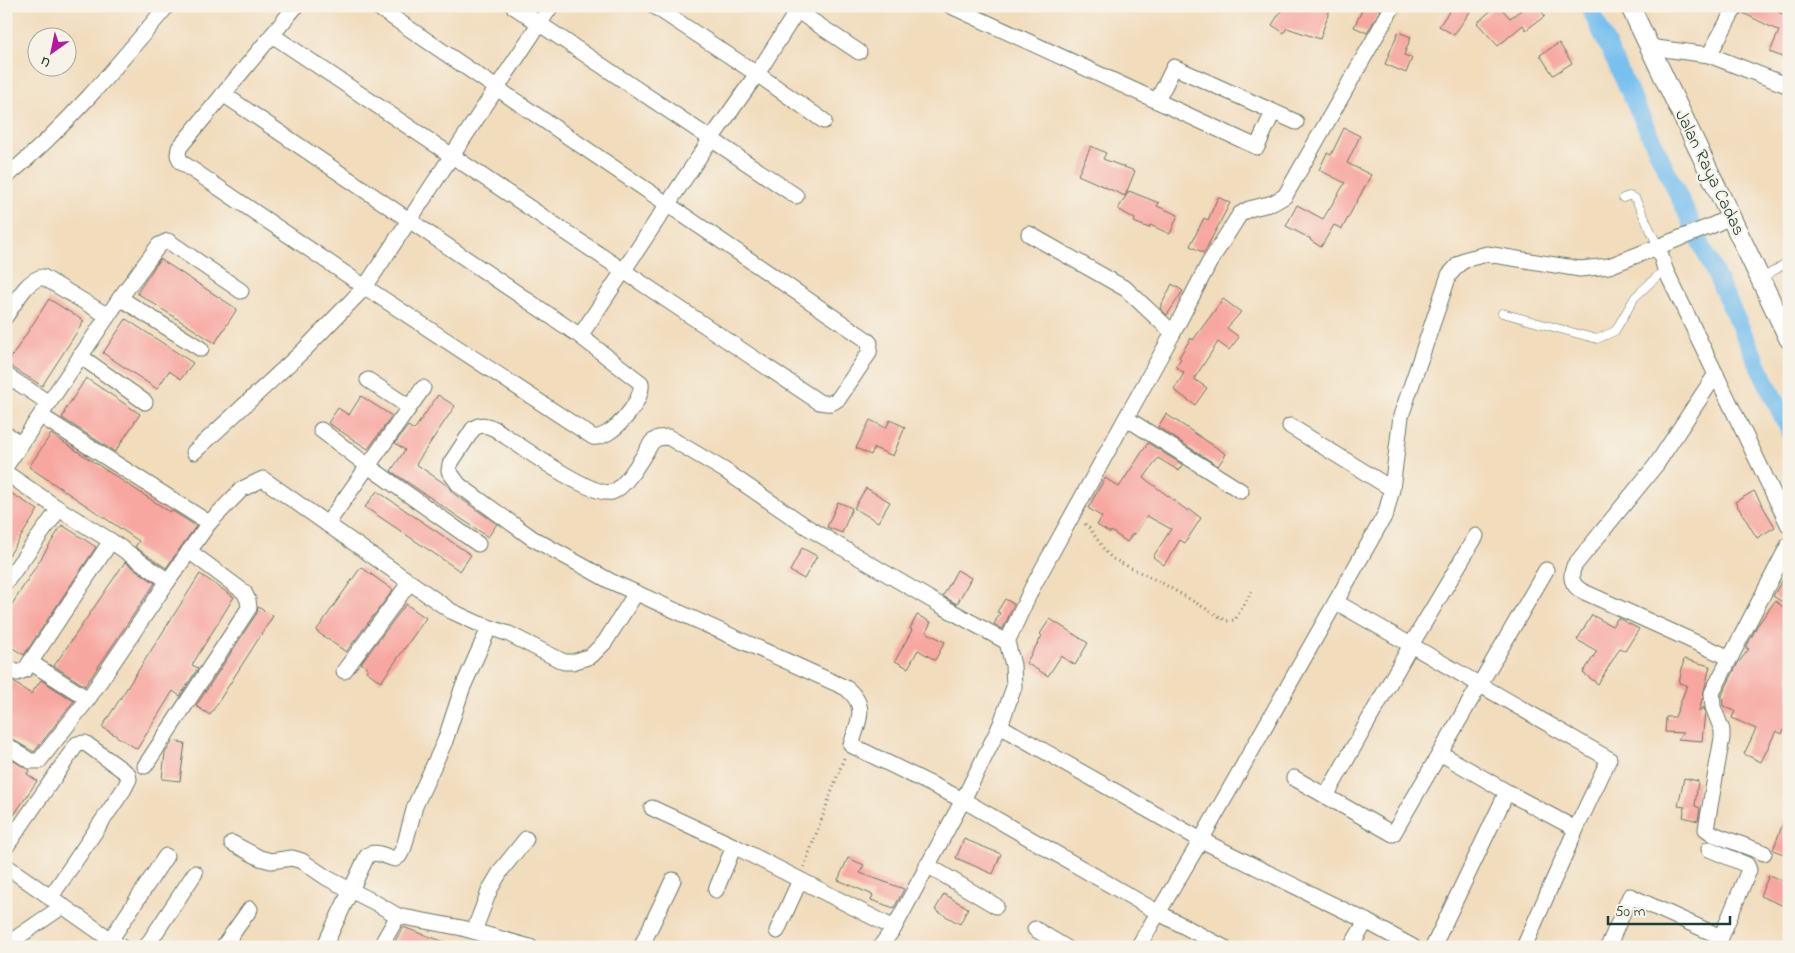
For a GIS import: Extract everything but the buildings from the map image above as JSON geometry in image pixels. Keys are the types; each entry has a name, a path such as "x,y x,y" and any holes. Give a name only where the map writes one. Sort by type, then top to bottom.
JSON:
{"street":[{"path":"6,178 39,149 92,95 167,6"},
{"path":"223,94 580,336 641,383 642,389 638,399 629,412 607,434 598,438 586,433 365,287 181,162 178,155 179,148 223,94 296,6"},
{"path":"272,35 819,402 828,404 839,398 868,353 870,344 867,340 376,6"},
{"path":"513,6 796,196"},
{"path":"194,452 304,350 365,287 551,6"},
{"path":"654,6 824,121"},
{"path":"951,6 1257,147 1273,112"},
{"path":"880,947 894,928 963,800 1000,726 1014,687 1013,665 1007,642 1032,588 1173,334 1209,263 1240,214 1249,209 1273,203 1284,196 1393,6"},
{"name":"Jalan Raya Cadas","path":"1630,6 1789,339"},
{"path":"1709,55 1736,6"},
{"path":"580,336 710,139 757,74 794,8 858,52"},
{"path":"1649,47 1709,55 1789,86"},
{"path":"1157,101 1174,67 1296,122"},
{"path":"1138,947 1201,840 1386,513 1392,489 1401,416 1446,280 1459,264 1475,256 1487,254 1580,269 1609,266 1730,217"},
{"path":"1029,234 1126,289 1173,334"},
{"path":"6,466 120,298 159,245 168,241 241,291"},
{"path":"1658,246 1665,269 1789,526"},
{"path":"6,316 29,284 35,278 43,277 108,316"},
{"path":"120,298 201,350"},
{"path":"80,356 146,402"},
{"path":"1716,374 1656,465 1574,566 1571,578 1574,585 1582,591 1730,658"},
{"path":"6,375 49,403"},
{"path":"368,380 409,407"},
{"path":"327,524 423,388"},
{"path":"40,416 209,523"},
{"path":"1126,418 1241,491"},
{"path":"1007,642 807,527 724,470 668,437 658,438 652,442 621,487 612,492 602,492 564,475 486,425 478,425 473,429 453,459 449,471 459,485 532,538 636,593 846,688 855,695 860,705 858,721 851,745 963,800 1159,913 1223,947"},
{"path":"1290,426 1392,489"},
{"path":"321,430 368,466 478,544"},
{"path":"6,434 20,444"},
{"path":"6,472 168,581"},
{"path":"6,745 30,761 38,761 88,699 209,523 242,489 263,479 451,610 488,628 509,634 564,662 582,660 591,656 605,642 636,593"},
{"path":"6,582 59,509"},
{"path":"1326,796 1411,645 1476,536"},
{"path":"6,666 17,673 25,670 111,541"},
{"path":"1764,853 1713,834 1706,829 1722,738 1722,730 1713,707 1712,693 1789,544"},
{"path":"145,766 248,608 248,600 244,592 189,551"},
{"path":"1294,778 1393,834 1546,570"},
{"path":"344,671 410,582"},
{"path":"1336,602 1609,759 1524,947"},
{"path":"324,947 369,854 374,852 394,859 399,856 404,848 415,806 445,741 462,689 488,628"},
{"path":"30,662 88,699"},
{"path":"1000,726 1201,840 1366,921 1413,947"},
{"path":"6,847 77,744 85,743 128,774 129,779 121,794 50,898"},
{"path":"1440,752 1507,792 1576,829"},
{"path":"1433,947 1507,792"},
{"path":"652,808 734,846 894,928"},
{"path":"474,931 490,889 502,869 526,839"},
{"path":"232,843 260,858 271,861 292,858 302,861 327,878 398,916 474,931 530,947"},
{"path":"716,890 734,846"},
{"path":"1608,947 1630,896 1720,943 1749,870 1747,865 1709,849"},
{"path":"6,866 96,928 112,944 166,856"},
{"path":"927,865 996,906"},
{"path":"146,947 194,873"},
{"path":"641,947 673,880"},
{"path":"777,931 800,880"},
{"path":"6,946 63,906"},
{"path":"223,947 250,908"},
{"path":"380,947 398,916"},
{"path":"1351,947 1366,921"},
{"path":"1035,929 1065,947"}],"lane":[{"path":"1623,198 1629,196 1635,198 1658,246"},
{"path":"1761,279 1789,261"},
{"path":"1502,312 1597,339 1616,331 1635,296 1665,269"}],"path":[{"path":"1074,513 1091,529 1104,550 1113,559 1162,583 1225,620 1230,622 1235,620 1253,589"},
{"path":"800,880 843,761 851,745"}],"waterway":[{"path":"1589,6 1789,430"}]}
